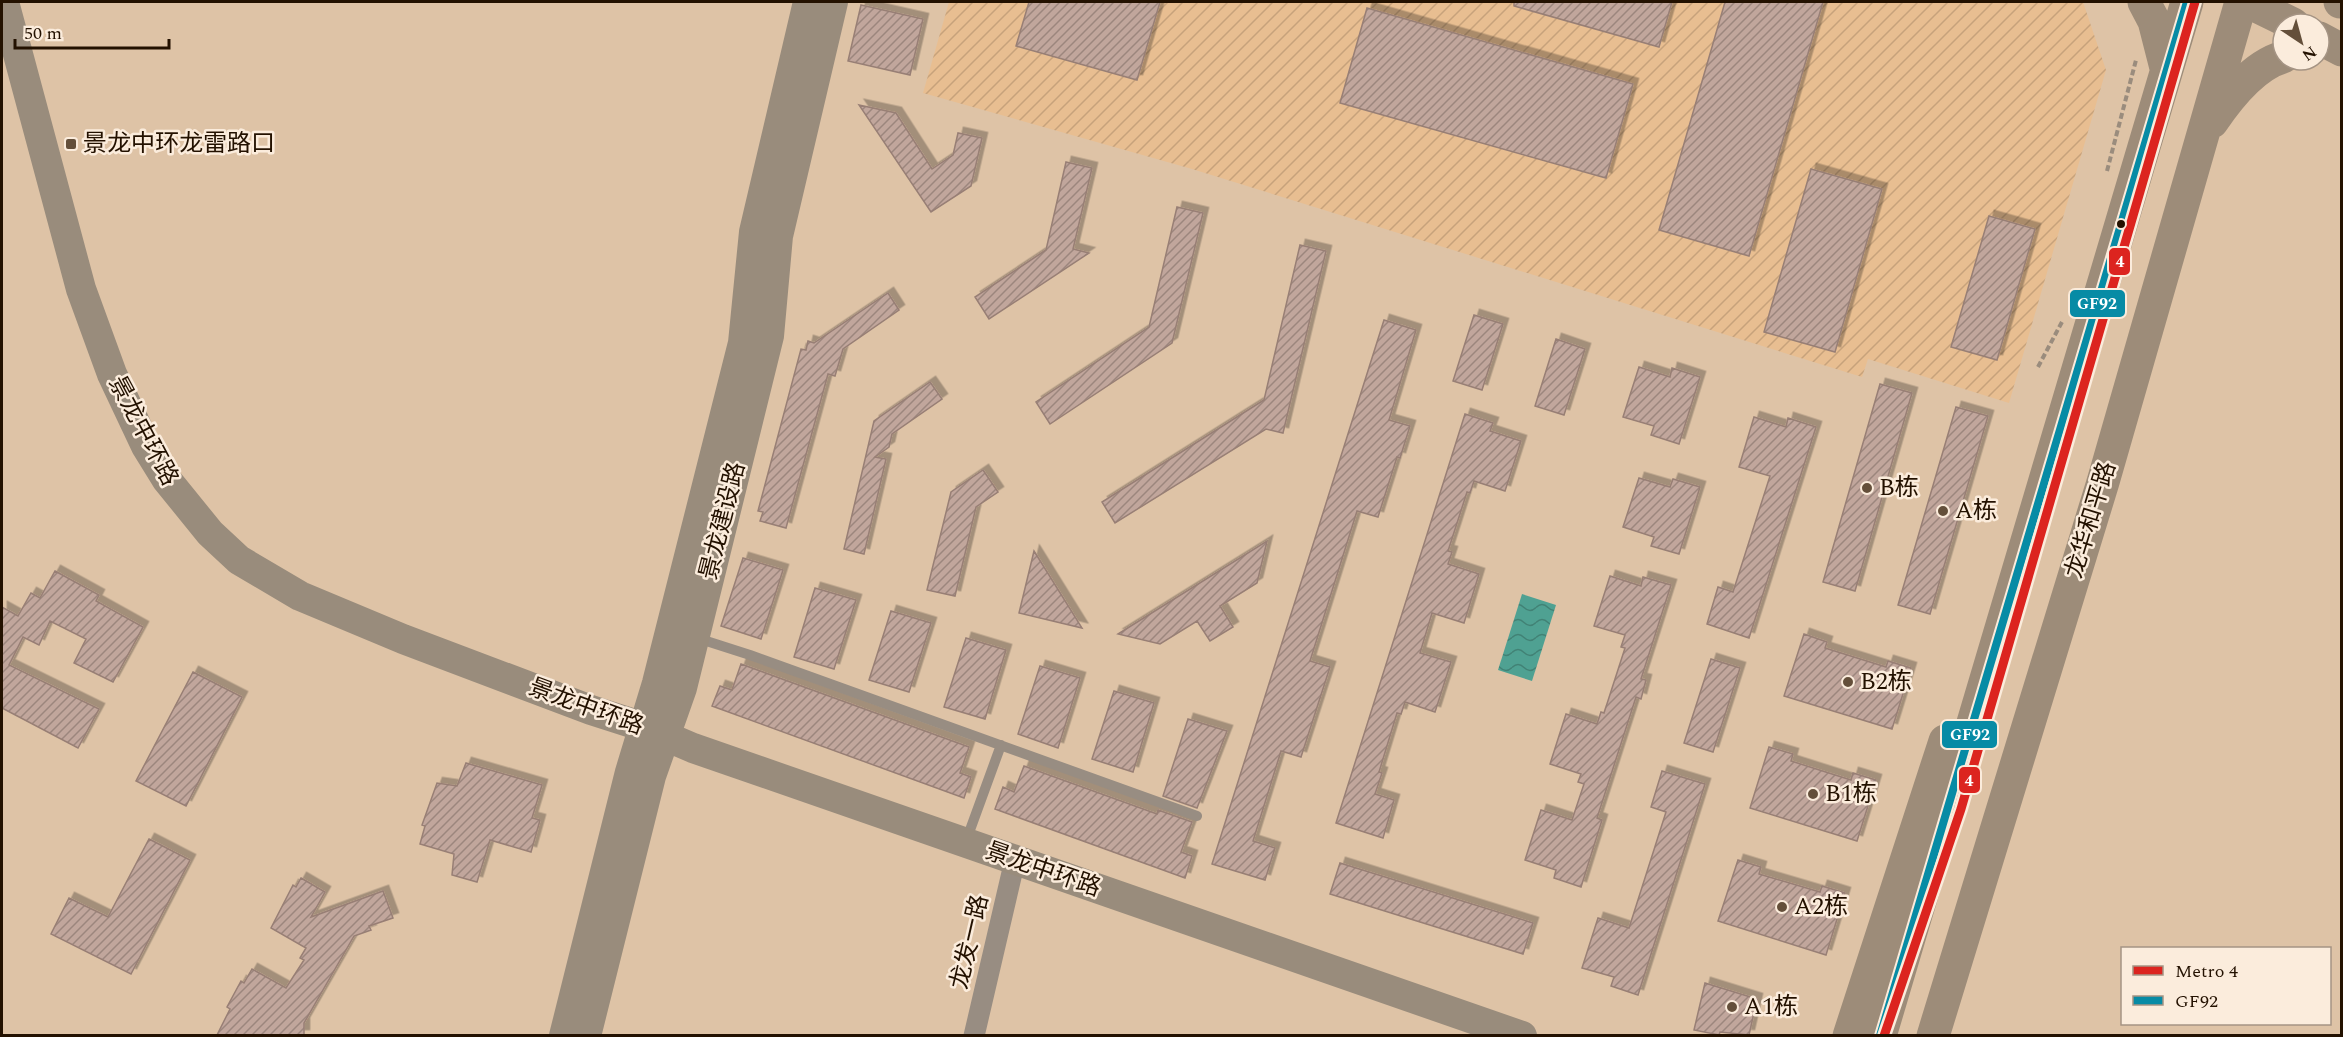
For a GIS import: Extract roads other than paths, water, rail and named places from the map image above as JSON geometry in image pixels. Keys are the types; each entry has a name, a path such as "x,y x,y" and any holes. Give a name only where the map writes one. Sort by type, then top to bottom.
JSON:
{"main road":[{"name":"景龙中环路","path":"4,2 81,289 120,392 146,446 190,510 239,560 300,596 425,647 591,710 965,843 1522,1035"},
{"name":"景龙建设路","path":"586,1035 651,776 657,683 742,342 754,232 808,2"},
{"name":"景龙建设路","path":"564,1035 630,772 682,688 770,336 778,236 833,2"},
{"path":"2144,2 2154,21 2166,68"},
{"path":"1880,1035 2187,2"},
{"name":"龙华和平路","path":"1933,1035 2103,482 2241,2"},
{"path":"2248,2 2271,13"},
{"path":"2200,142 2224,105 2241,85 2271,64"},
{"path":"1849,1035 1965,681 1982,640 2020,566"}],"street":[{"name":"龙发一路","path":"974,1035 1015,860"}],"lane":[{"path":"695,637 1197,816"},
{"path":"965,843 1001,745"}],"water":[{"path":"1522,594 1556,605 1532,681 1498,670"}],"metro line":[{"name":"4","path":"1884,1036 1961,809 2195,2"}],"place":[{"name":"景龙中环龙雷路口","path":"71,144"},
{"name":"B栋","path":"1867,488"},
{"name":"A栋","path":"1943,511"},
{"name":"B2栋","path":"1848,682"},
{"name":"B1栋","path":"1813,794"},
{"name":"A2栋","path":"1782,907"},
{"name":"A1栋","path":"1732,1007"}]}
